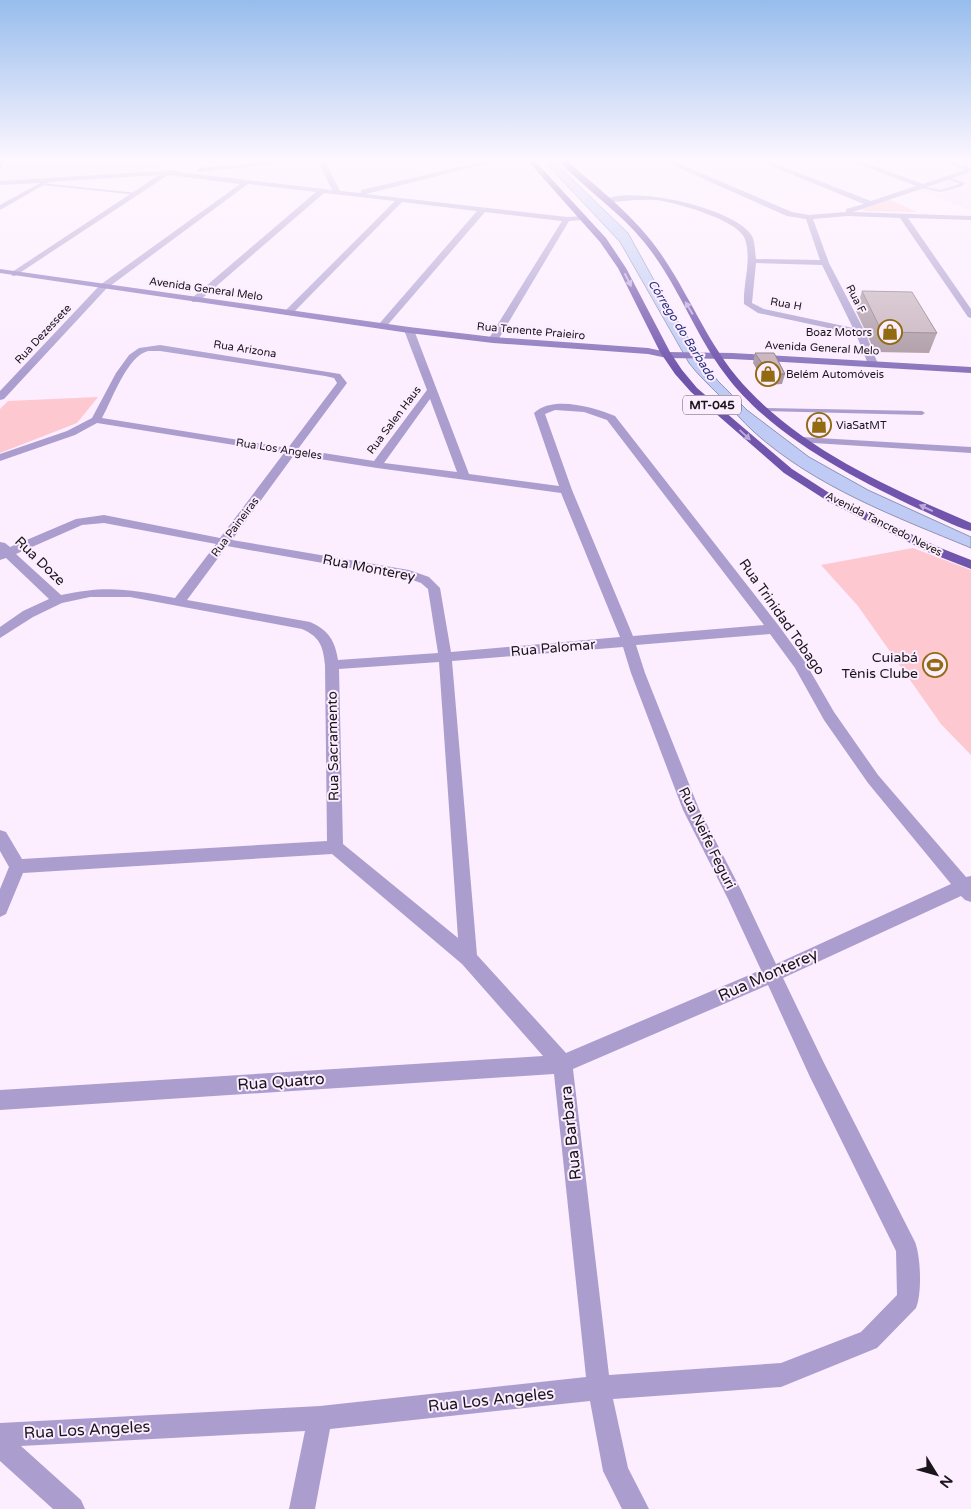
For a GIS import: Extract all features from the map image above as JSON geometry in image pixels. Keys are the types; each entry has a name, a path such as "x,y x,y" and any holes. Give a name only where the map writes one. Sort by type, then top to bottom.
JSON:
{"main road":[{"name":"Avenida Tancredo Neves","path":"595,231 622,268 670,352 678,372 694,390 788,471 833,500 884,526 971,565"},
{"name":"MT-045","path":"638,231 656,254 711,353 737,383 766,410 802,440 843,466 889,490 971,527"},
{"name":"Avenida General Melo","path":"0,271 409,330"},
{"name":"Rua Tenente Praieiro","path":"409,330 493,340 652,352 711,353"},
{"name":"Avenida General Melo","path":"711,353 732,356 971,370"}],"street":[{"path":"15,274 80,231"},
{"name":"Rua Dezessete","path":"0,397 103,287 179,231"},
{"path":"194,300 274,231"},
{"path":"288,313 369,231"},
{"path":"382,326 464,231"},
{"path":"493,340 559,231"},
{"name":"Rua H","path":"743,231 748,236 754,261 748,304 761,312 860,332"},
{"name":"Rua F","path":"814,231 825,263 860,332 873,364"},
{"path":"913,231 971,315"},
{"path":"754,261 825,263"},
{"name":"Rua Salen Haus","path":"409,330 464,476"},
{"name":"Rua Arizona","path":"96,420 129,360 137,352 146,348 170,350 337,376 342,382 292,450"},
{"name":"Rua Salen Haus","path":"376,465 432,390"},
{"name":"Rua Trinidad Tobago","path":"539,413 546,408 558,407 598,413 611,418 774,629 800,665 829,716 873,779 968,888"},
{"name":"Rua Neife Feguri","path":"539,413 566,490 628,641 638,673 691,810 735,895 771,975 907,1250"},
{"path":"0,458 71,433 96,420"},
{"name":"Rua Los Angeles","path":"96,420 376,465 566,490"},
{"path":"802,440 971,450"},
{"name":"Rua Paineiras","path":"178,603 292,450"},
{"name":"Rua Monterey","path":"3,551 80,522 104,519 409,574 425,580 434,588 445,657 468,958"},
{"name":"Rua Doze","path":"3,551 58,600"},
{"name":"Rua Sacramento","path":"0,633 28,614 58,600 90,593 130,593 305,625 320,632 330,643 332,665 335,847"},
{"name":"Rua Palomar","path":"332,665 774,629"},
{"path":"0,837 18,866"},
{"path":"18,866 335,847 468,958 563,1064"},
{"path":"0,910 18,866"},
{"name":"Rua Monterey","path":"563,1064 968,888"},
{"name":"Rua Quatro","path":"0,1100 563,1064"},
{"name":"Rua Barbara","path":"563,1064 599,1388 616,1471 636,1509"},
{"name":"Rua Los Angeles","path":"0,1435 320,1418 599,1388 781,1375 870,1340 908,1300 907,1250"},
{"path":"302,1509 320,1418"},
{"path":"0,1444 72,1509"}],"lane":[{"path":"766,410 922,413"}],"shaded area":[{"path":"98,397 77,423 0,453 0,409 8,401"},
{"name":"Cuiabá Tênis Clube","path":"913,548 971,570 971,755 941,724 858,606 821,565"}],"water":[{"name":"Córrego do Barbado","path":"610,231 628,233 670,309 703,361 718,381 747,410 809,457 868,490 971,537 971,548 885,512 830,485 778,452 754,432 689,363 620,242"}],"building":[{"path":"862,291 912,292 937,333 882,332"},
{"path":"755,353 774,353 785,374 769,374"}],"place":[{"name":"Boaz Motors","path":"890,332"},
{"name":"Belém Automóveis","path":"768,374"},
{"name":"ViaSatMT","path":"819,425"},
{"name":"Cuiabá Tênis Clube","path":"935,665"}]}
